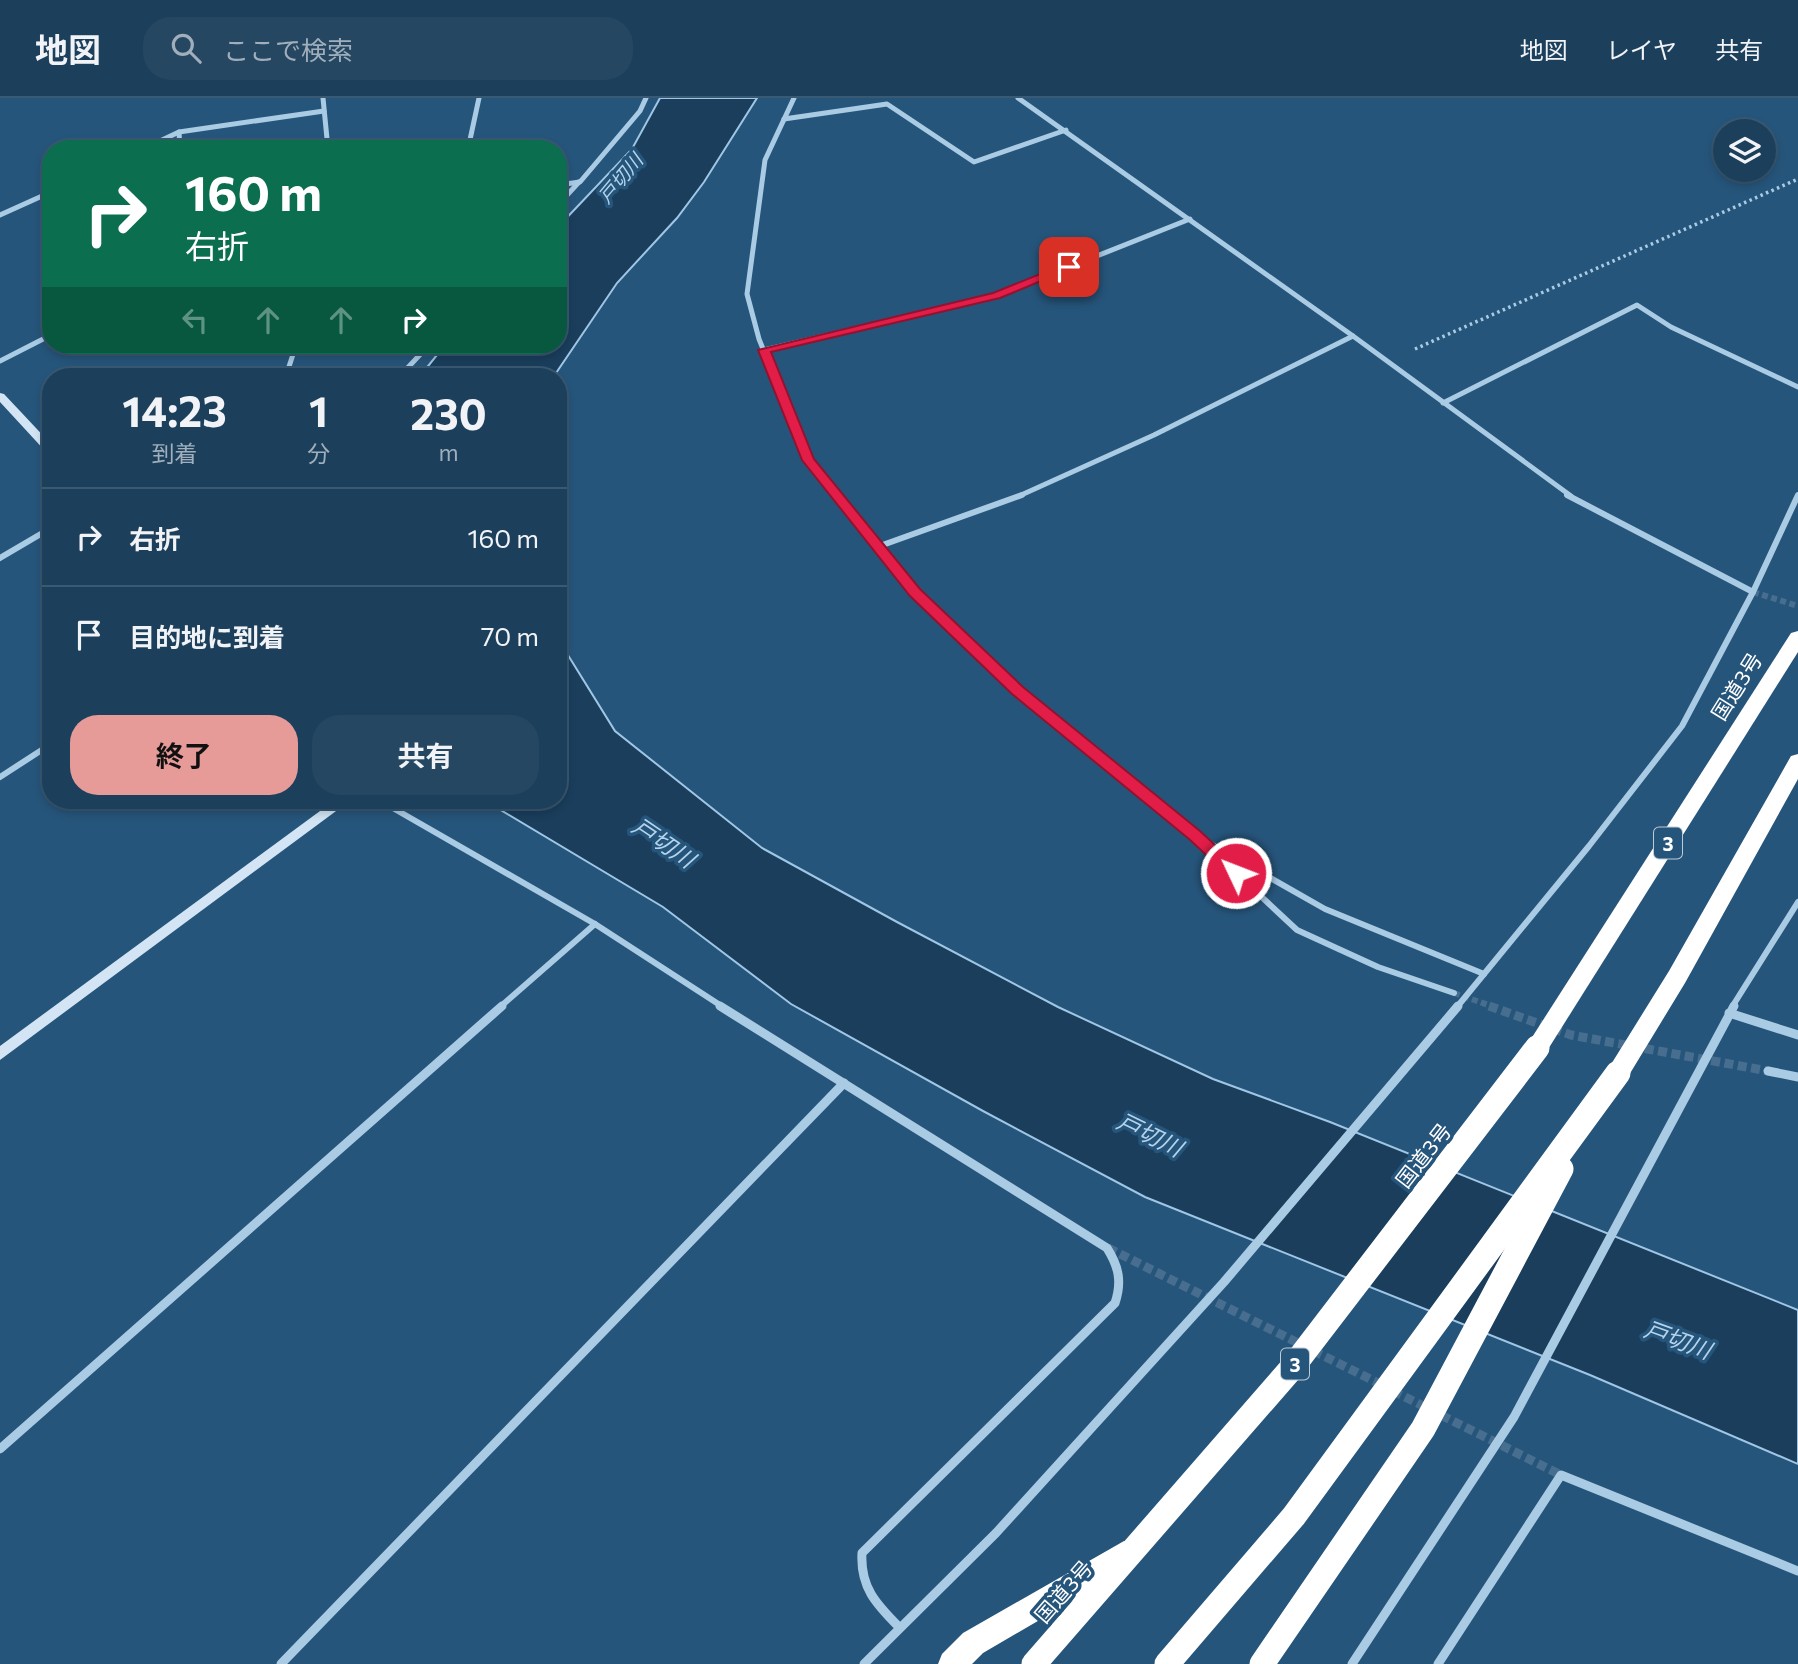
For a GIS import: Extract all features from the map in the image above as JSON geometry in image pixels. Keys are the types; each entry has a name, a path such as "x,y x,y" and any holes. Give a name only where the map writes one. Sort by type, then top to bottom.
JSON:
{"highway":[{"name":"国道3号","path":"1034,1664 1291,1369 1537,1048 1798,637"},
{"path":"1167,1664 1294,1516 1618,1073 1677,977 1798,761"},
{"path":"1262,1664 1423,1429 1597,1102"},
{"path":"952,1664 973,1643 1132,1550"}],"street":[{"path":"323,98 328,140"},
{"path":"470,140 480,98"},
{"path":"567,196 640,111 646,98"},
{"path":"794,98 765,160 747,294 764,350 808,460 915,593 1018,690 1195,835 1297,930 1378,967 1454,993"},
{"path":"1018,98 1353,336 1567,495 1753,592"},
{"path":"784,119 887,104 974,162 1066,130"},
{"path":"162,140 179,132 324,111"},
{"path":"179,132 179,140"},
{"path":"567,184 580,182"},
{"path":"0,215 42,196"},
{"path":"764,350 996,296 1190,219"},
{"path":"1443,403 1637,305 1671,327 1798,387"},
{"path":"877,547 1006,502 1154,435 1353,336"},
{"path":"0,361 42,340"},
{"path":"407,368 421,354"},
{"path":"0,396 42,441"},
{"path":"864,1664 996,1533 1224,1282 1399,1078 1589,846 1682,726 1753,592 1798,495"},
{"path":"0,558 42,533"},
{"path":"0,777 42,750"},
{"path":"0,1054 332,809"},
{"path":"395,809 595,924 808,1063 1107,1248 1119,1266 1120,1287 1115,1303 862,1553 861,1566 866,1595 899,1627"},
{"path":"1195,835 1325,909 1484,974"},
{"path":"1352,1664 1514,1417 1729,1013 1798,902"},
{"path":"0,1449 595,924"},
{"path":"1729,1013 1798,1035"},
{"path":"1768,1071 1798,1077"},
{"path":"281,1664 844,1083"},
{"path":"1438,1664 1560,1475 1798,1571"}],"path":[{"path":"1385,360 1798,180"}],"water":[{"name":"戸切川","path":"660,98 757,98 704,182 677,218 617,283 559,368 426,368 438,354 567,354 567,218 632,149"},
{"name":"戸切川","path":"567,654 615,731 762,848 897,922 1058,1007 1213,1079 1330,1122 1798,1310 1798,1464 1590,1375 1145,1197 791,1004 663,907 499,809 567,809"}],"tunnel":[{"path":"1753,592 1798,606"},
{"path":"1454,993 1494,1007"},
{"path":"1489,1006 1571,1035 1768,1071"},
{"path":"1108,1248 1382,1385"},
{"path":"1393,1391 1561,1475"}],"route":[{"path":"1069,267 996,296 764,350 808,460 915,593 1018,690 1195,835 1236,873"}]}
